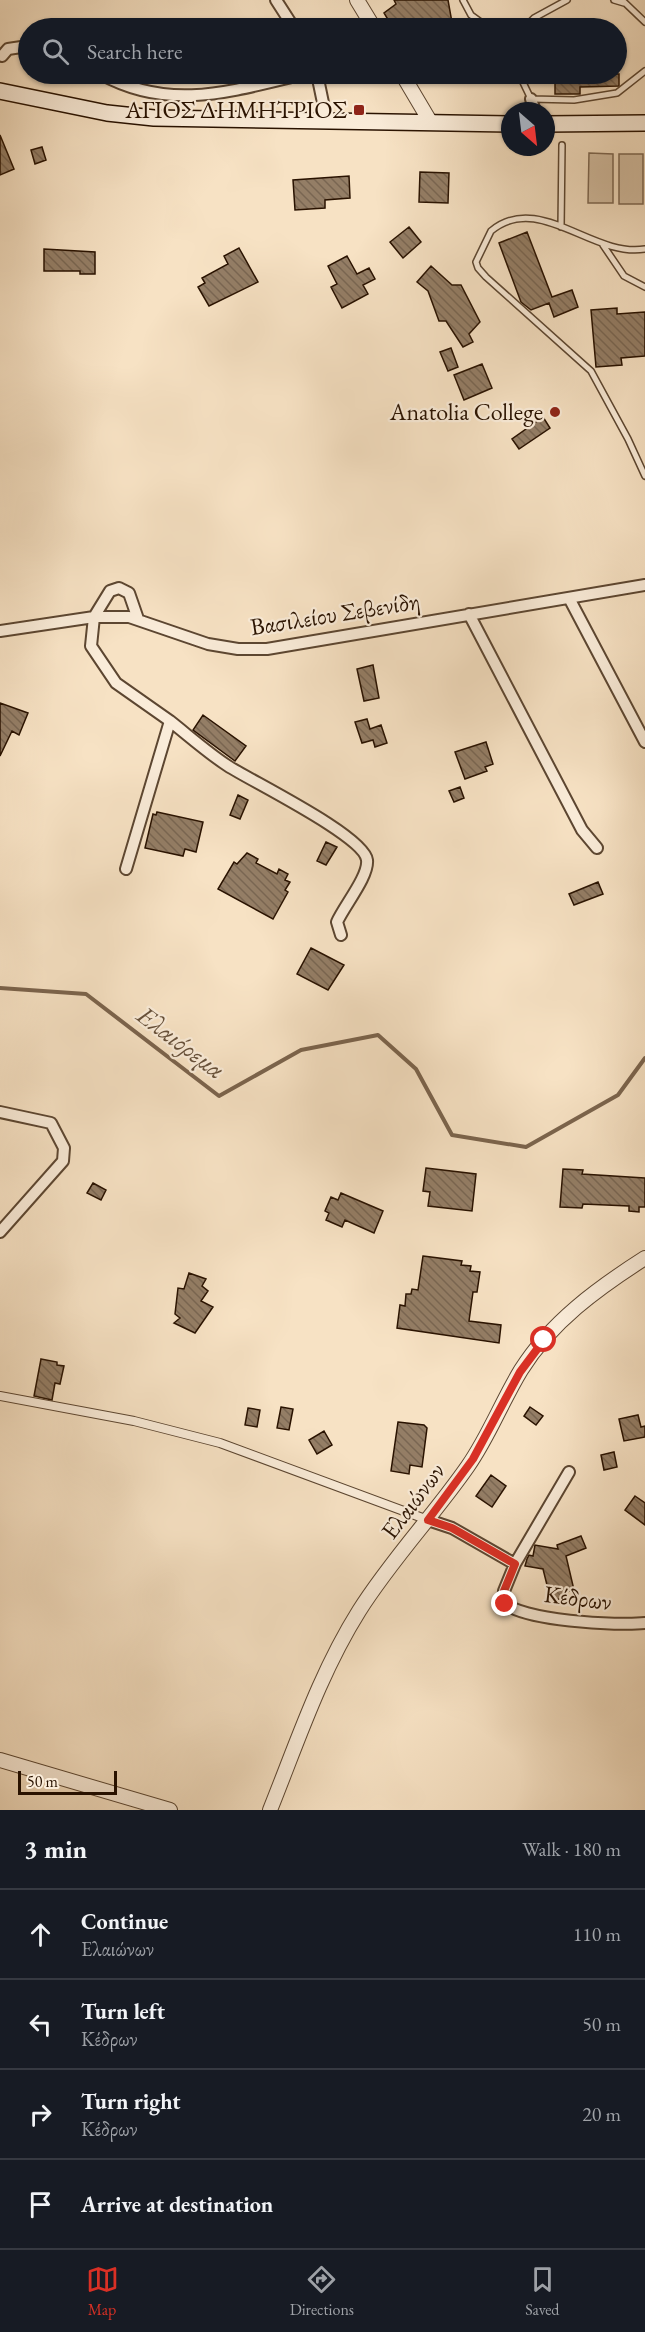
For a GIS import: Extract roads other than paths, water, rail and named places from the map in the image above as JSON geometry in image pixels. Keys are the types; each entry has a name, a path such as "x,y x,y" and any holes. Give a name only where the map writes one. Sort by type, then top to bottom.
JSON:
{"main road":[{"path":"0,91 88,110 141,117 501,124"},
{"path":"555,124 645,123"}],"street":[{"path":"276,0 288,18"},
{"path":"357,0 368,18"},
{"path":"2,56 8,49 18,48"},
{"path":"124,84 164,96 197,95 260,84"},
{"path":"319,84 327,122"},
{"path":"408,84 431,123"},
{"name":"Βασιλείου Σεβενίδη","path":"0,631 94,617 138,619 192,640 220,647 255,650 284,647 645,585"},
{"path":"138,619 132,597 119,588 106,594 94,617 91,646 100,664 116,683 227,765 344,833 364,852 367,862 364,873 337,922 342,935"},
{"path":"569,598 645,742"},
{"path":"470,614 582,830 597,848"},
{"path":"126,869 170,721"},
{"path":"0,1112 51,1123 64,1148 63,1161 57,1171 17,1210 0,1232"},
{"name":"Ελαιώνων","path":"270,1810 308,1713 347,1632 368,1598 473,1459 520,1372 544,1340 604,1285 645,1258"},
{"path":"0,1396 116,1417 220,1443 428,1520"},
{"path":"515,1564 569,1472"},
{"name":"Κέδρων","path":"428,1520 452,1528 515,1564 503,1594 503,1600 511,1608 573,1620 616,1624 645,1623"},
{"path":"0,1760 170,1810"}],"lane":[{"path":"463,0 475,18"},
{"path":"534,18 567,0"},
{"path":"614,0 624,2 645,22"},
{"path":"524,84 531,99 574,100 617,93 645,71"},
{"path":"561,227 562,145"},
{"path":"645,249 625,250 603,245 531,216 495,227 487,234 478,256 477,267 591,371 628,439 645,476"},
{"path":"603,245 624,276 645,287"}],"waterway":[{"name":"Ελαιόρεμα","path":"0,988 86,994 219,1096 301,1050 378,1035 416,1069 452,1135 526,1147 618,1095 645,1058"}],"place":[{"name":"ΑΓΙΟΣ ΔΗΜΗΤΡΙΟΣ","path":"359,110"},
{"name":"Anatolia College","path":"555,412"}]}
